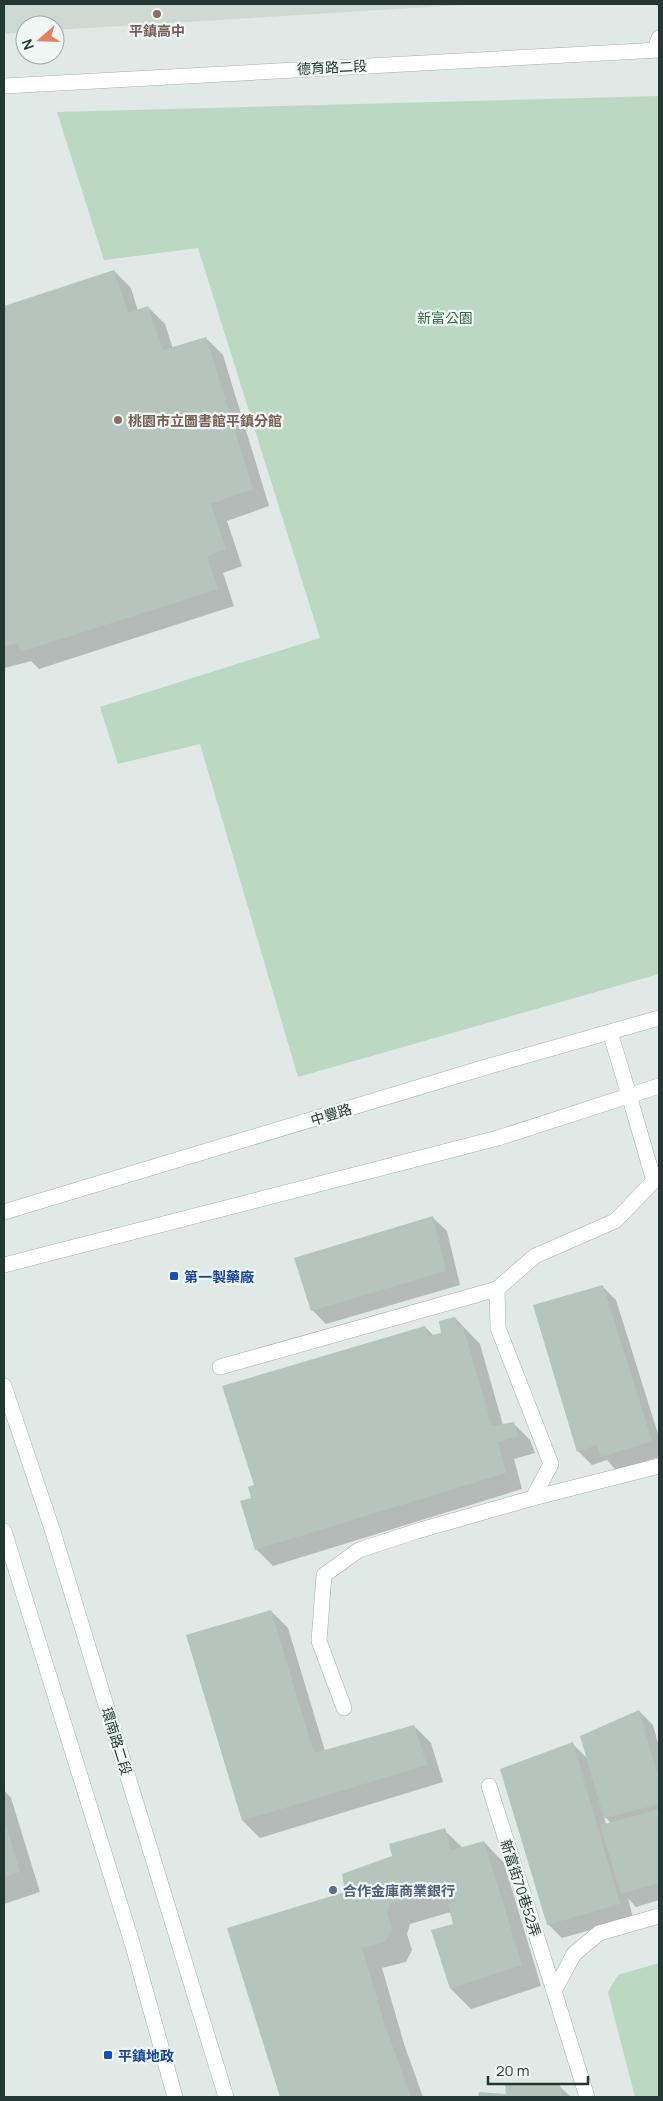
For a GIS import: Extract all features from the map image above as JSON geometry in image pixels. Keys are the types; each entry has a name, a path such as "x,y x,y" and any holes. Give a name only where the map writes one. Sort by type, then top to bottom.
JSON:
{"main road":[{"name":"德育路二段","path":"4,86 658,46"},
{"name":"中豐路","path":"4,1212 659,1018"},
{"path":"220,1367 497,1288 535,1256 614,1220 654,1181 610,1032"},
{"path":"4,1265 498,1138 659,1086"},
{"path":"497,1288 498,1328 550,1464 533,1498"},
{"name":"環南路二段","path":"4,1386 53,1532 226,2097"},
{"path":"344,1708 319,1641 324,1575 359,1550 533,1498 659,1466"},
{"path":"4,1531 133,1946 175,2097"},
{"name":"新富街70巷52弄","path":"489,1786 587,2097"},
{"path":"554,1991 574,1954 600,1933 659,1916"}],"shaded area":[{"name":"平鎮高中","path":"4,4 478,4 65,29 65,15 15,15 15,33 4,34"}],"green space":[{"name":"新富公園","path":"659,96 659,974 298,1077 200,744 118,764 100,707 320,638 198,248 104,260 57,112"},
{"path":"659,1963 659,2097 635,2097 608,1992 618,1975"}],"building":[{"name":"桃園市立圖書館平鎮分館","path":"114,270 128,313 148,306 163,350 206,337 253,489 211,504 226,549 207,556 218,589 21,652 17,643 4,647 4,306"},
{"path":"433,1216 446,1271 311,1311 294,1258"},
{"path":"603,1285 652,1441 601,1457 597,1445 577,1452 533,1305"},
{"path":"455,1317 458,1327 463,1326 492,1426 514,1422 518,1436 498,1442 506,1473 255,1550 240,1501 251,1498 248,1487 254,1485 222,1386 425,1326 428,1336 441,1333 439,1321"},
{"path":"271,1610 314,1753 414,1725 427,1765 242,1821 186,1635"},
{"path":"639,1710 659,1779 659,1804 604,1818 580,1736"},
{"path":"573,1742 620,1904 547,1925 500,1769"},
{"path":"659,1809 659,1883 621,1894 600,1825"},
{"path":"4,1819 20,1872 4,1877"},
{"path":"445,1828 451,1850 484,1841 522,1965 450,1989 431,1930 453,1924 448,1904 456,1902 451,1886 390,1904 387,1913 392,1929 385,1942 362,1948 385,2025 411,2097 280,2097 227,1928 345,1892 342,1874 392,1856 389,1844"},
{"path":"505,2083 560,2085 562,2097 478,2097 479,2092 506,2094"}],"place":[{"name":"平鎮高中","path":"157,14"},
{"name":"桃園市立圖書館平鎮分館","path":"118,420"},
{"name":"第一製藥廠","path":"174,1276"},
{"name":"合作金庫商業銀行","path":"333,1890"},
{"name":"平鎮地政","path":"108,2055"}]}
